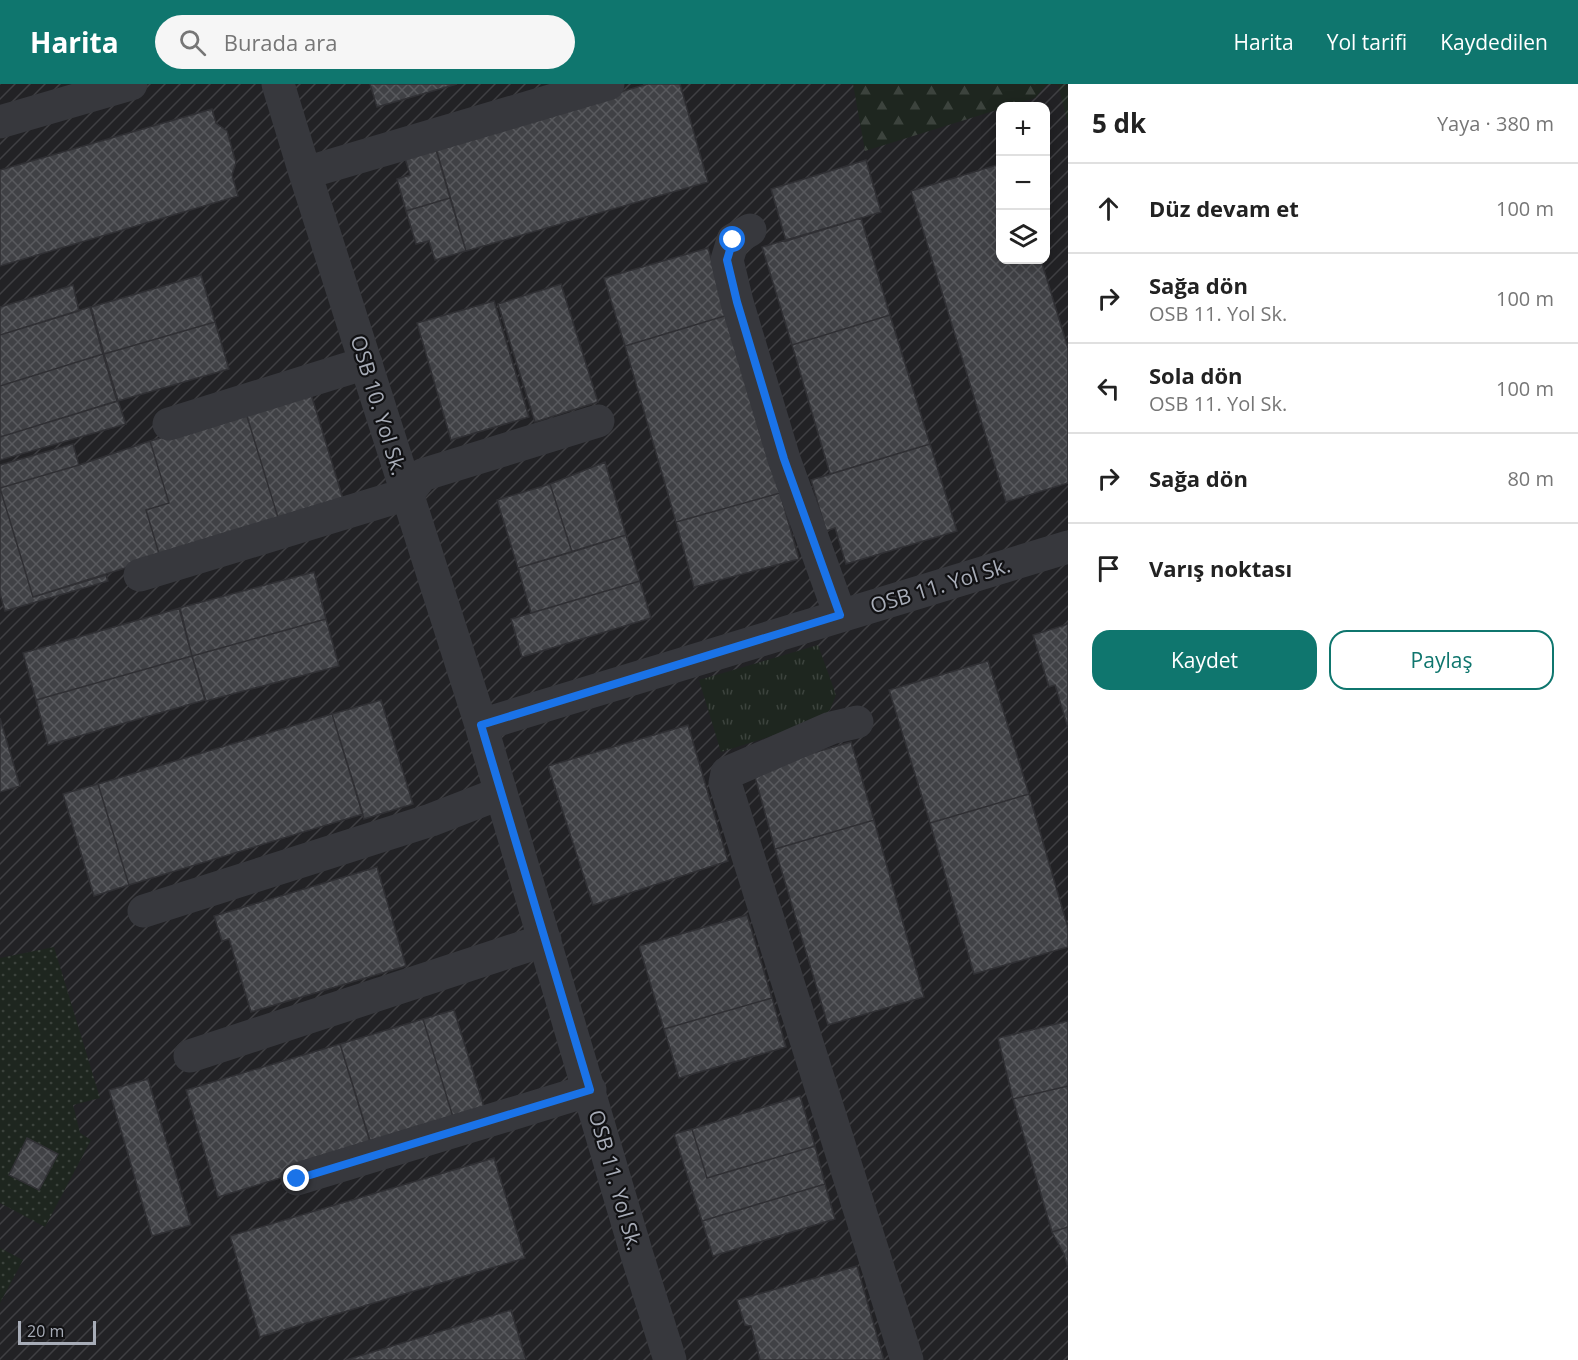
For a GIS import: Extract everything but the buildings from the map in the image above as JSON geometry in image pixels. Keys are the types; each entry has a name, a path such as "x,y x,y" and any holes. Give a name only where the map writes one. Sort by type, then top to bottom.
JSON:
{"street":[{"path":"0,122 131,84"},
{"name":"OSB 10. Yol Sk.","path":"278,84 481,725"},
{"path":"305,173 608,84"},
{"path":"750,230 733,240 727,260 737,302 784,459 840,615"},
{"path":"169,424 366,363"},
{"path":"140,575 406,494 422,475 598,421"},
{"name":"OSB 11. Yol Sk.","path":"670,1360 481,725 1068,547"},
{"path":"857,722 831,728 727,773 724,783 907,1360"},
{"path":"144,911 430,820 501,793"},
{"path":"190,1056 545,940"},
{"path":"297,1179 590,1090"}],"shaded area":[{"path":"0,84 1068,84 1068,1360 0,1360"}],"green space":[{"path":"853,84 1047,84 1035,98 1021,102 996,102 996,110 865,151"},
{"path":"1029,84 1068,84 1068,124 1058,85"},
{"path":"818,645 836,695 830,710 816,722 721,752 699,680"},
{"path":"54,947 100,1098 73,1105 80,1133 91,1140 45,1227 0,1203 0,958"},
{"path":"0,1248 23,1260 0,1303"}],"route":[{"path":"297,1179 590,1090 481,725 840,615 784,459 737,302 727,260 733,240"}]}
